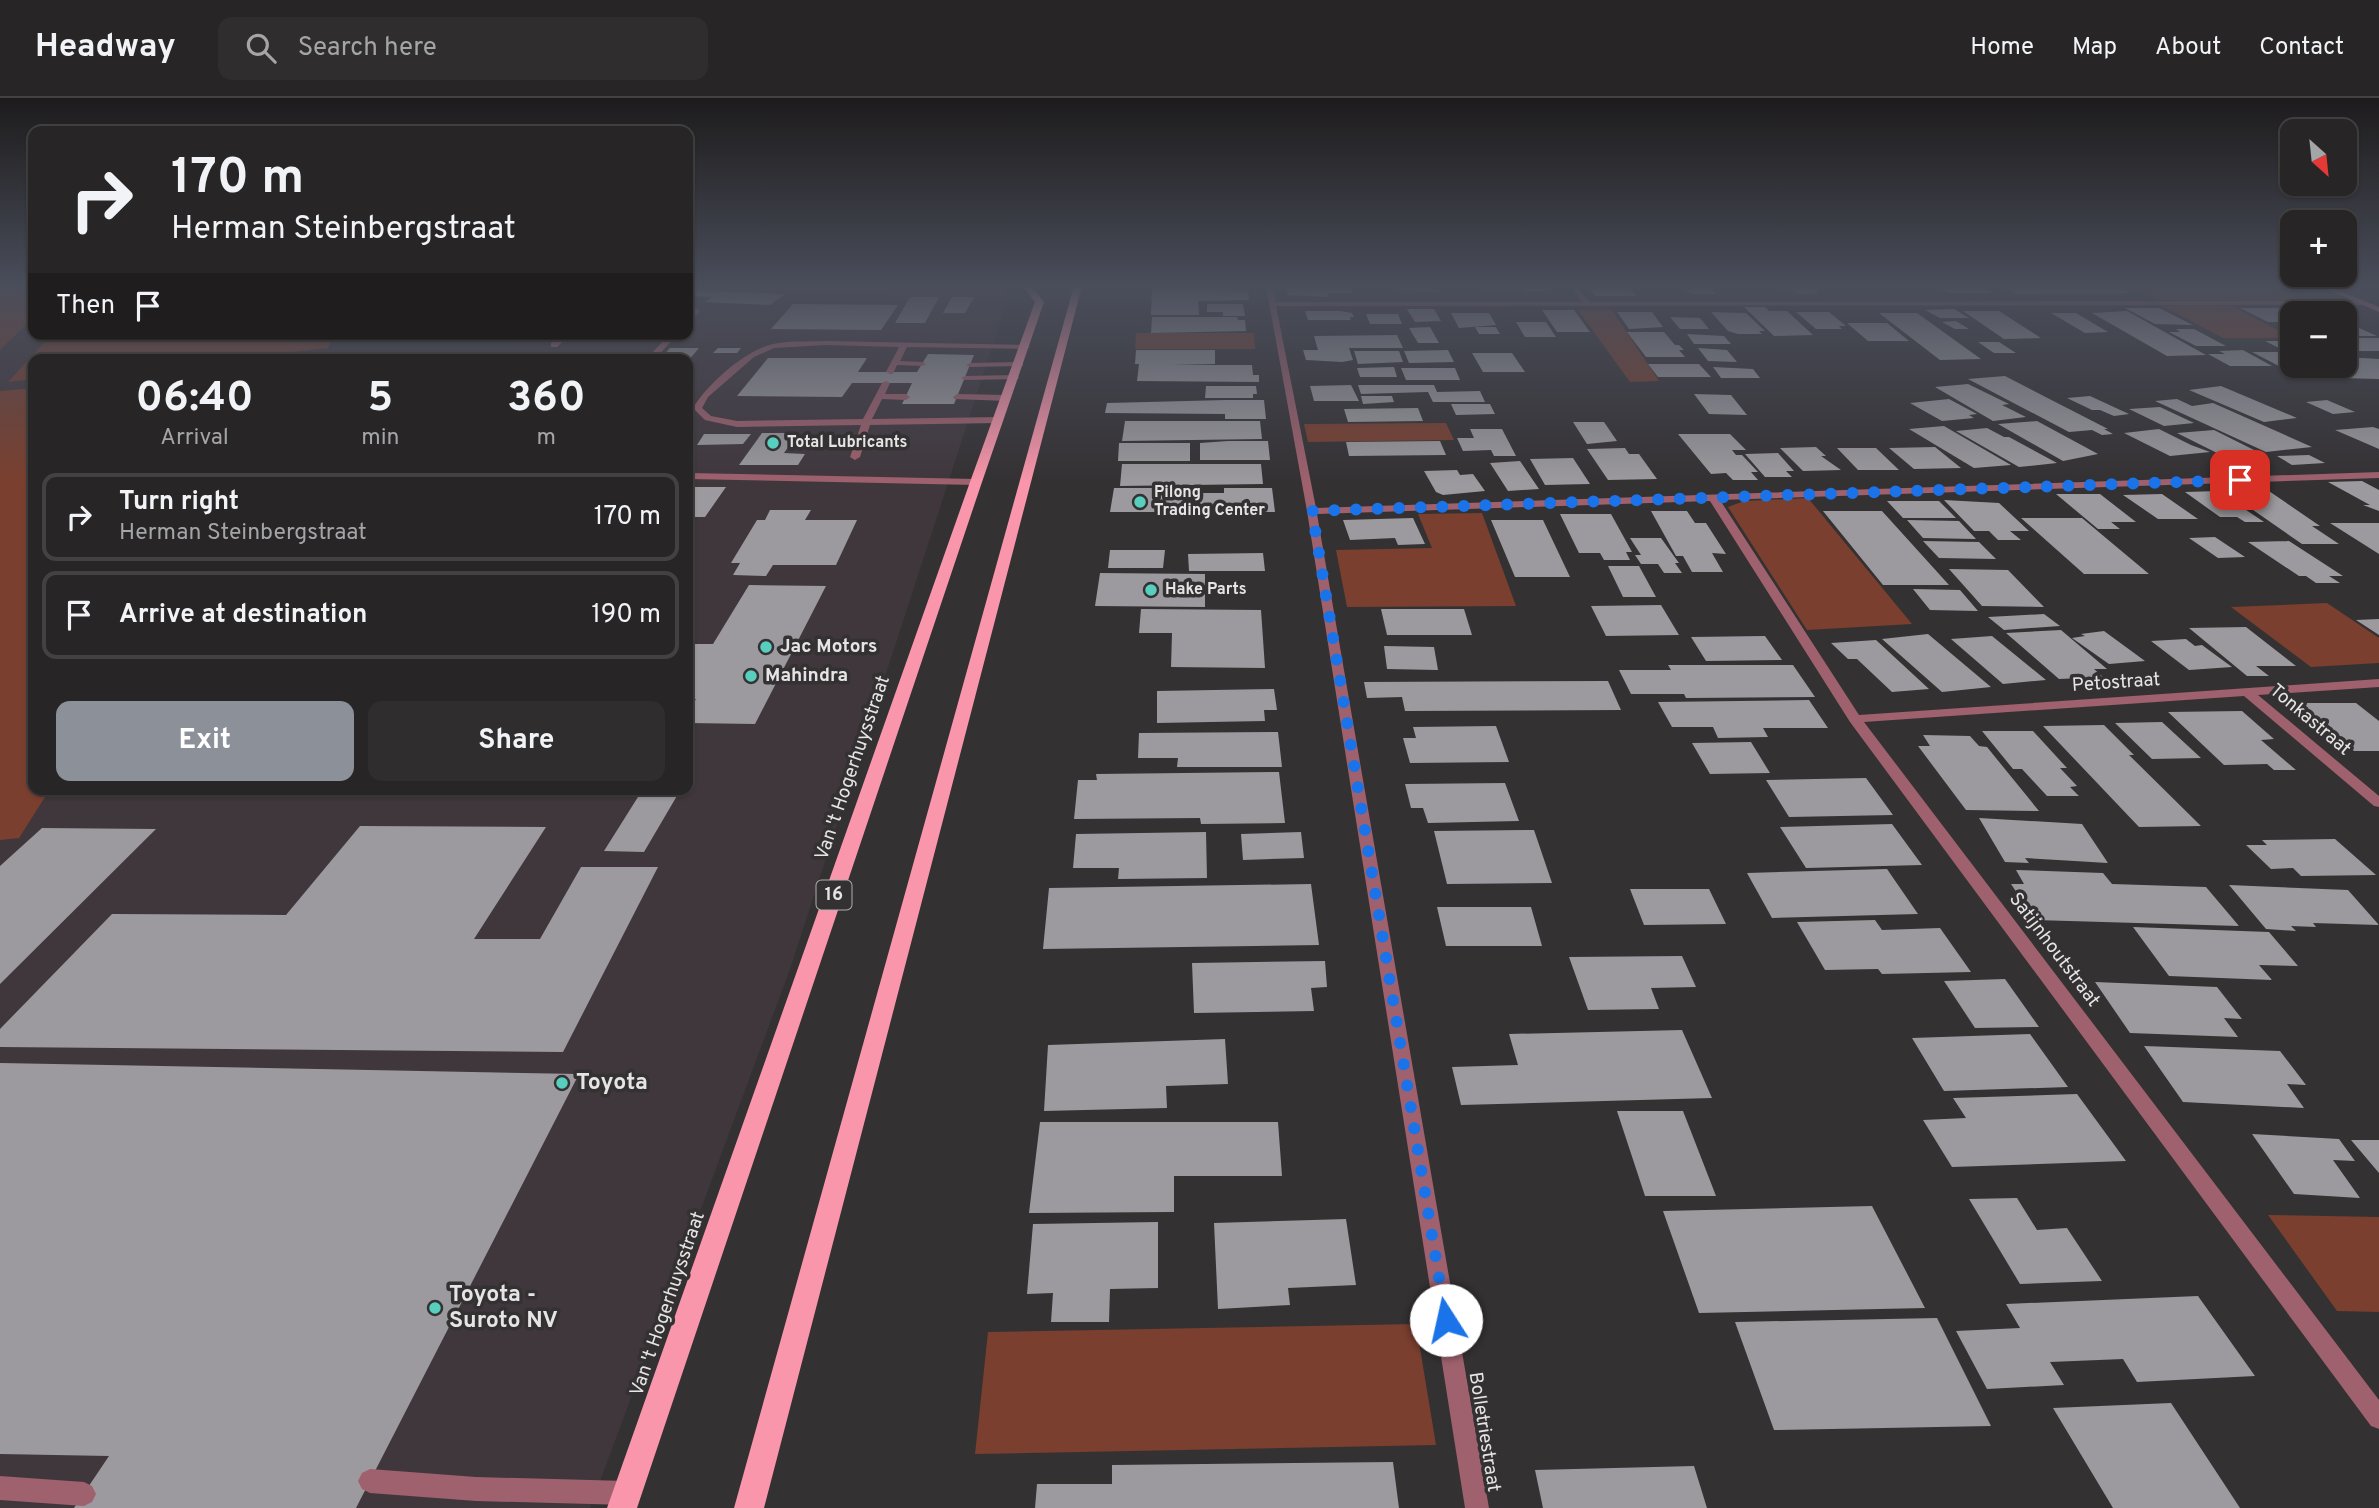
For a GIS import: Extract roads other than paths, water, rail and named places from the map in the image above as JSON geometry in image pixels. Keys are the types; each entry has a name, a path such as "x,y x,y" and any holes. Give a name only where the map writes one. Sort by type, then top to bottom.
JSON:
{"main road":[{"name":"Van 't Hogerhuysstraat","path":"624,1501 976,482 1024,352"},
{"path":"749,1508 1057,352"}],"street":[{"path":"759,352 751,355 705,395 697,408 708,418 737,424 999,420"},
{"path":"900,352 892,368 922,364"},
{"path":"948,352 1020,363"},
{"name":"Bolletriestraat","path":"1281,352 1312,511 1478,1508"},
{"path":"970,365 1020,363"},
{"path":"965,378 1020,363"},
{"path":"855,457 866,422 886,383"},
{"path":"879,396 906,397"},
{"path":"957,397 1007,398"},
{"path":"1312,511 2379,475"},
{"path":"693,476 976,482"},
{"name":"Satijnhoutstraat","path":"1712,496 1855,719 2379,1418"},
{"name":"Petostraat","path":"1855,719 2379,683"},
{"name":"Tonkastraat","path":"2249,694 2379,803"},
{"path":"370,1481 624,1501"},
{"path":"0,1488 84,1494"}],"place":[{"name":"Total Lubricants","path":"773,443"},
{"name":"Pilong Trading Center","path":"1140,502"},
{"name":"Hake Parts","path":"1151,590"},
{"name":"Jac Motors","path":"766,647"},
{"name":"Mahindra","path":"751,676"},
{"name":"Toyota","path":"562,1083"},
{"name":"Toyota - Suroto NV","path":"435,1308"}]}
